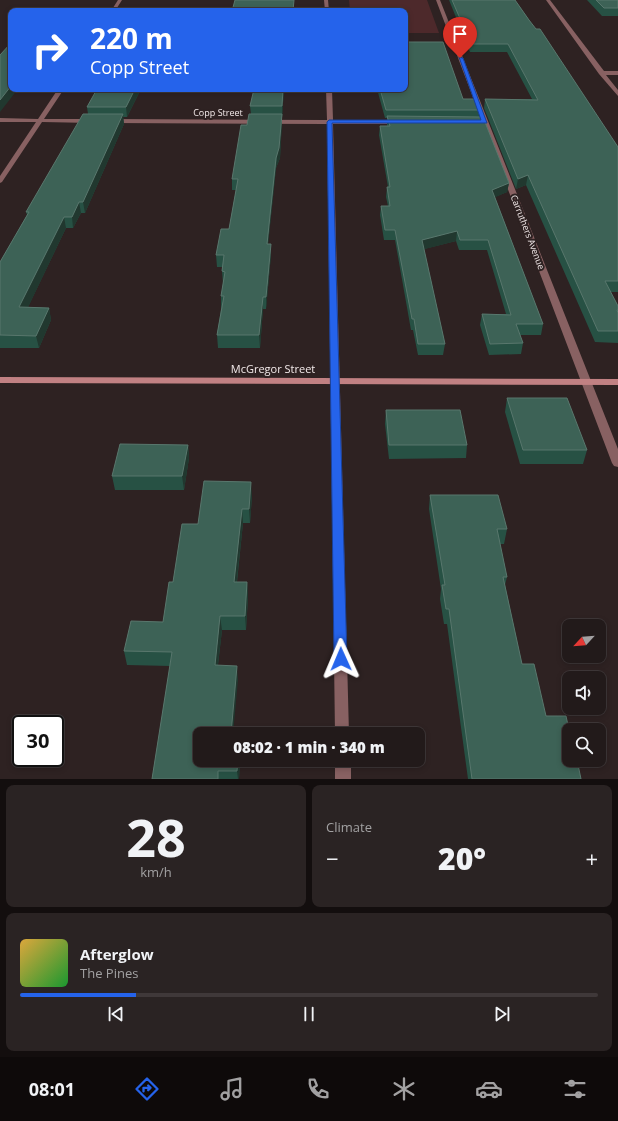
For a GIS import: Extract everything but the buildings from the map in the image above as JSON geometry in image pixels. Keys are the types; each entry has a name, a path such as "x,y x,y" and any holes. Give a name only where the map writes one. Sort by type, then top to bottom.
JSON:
{"main road":[{"name":"McGregor Street","path":"0,380 618,382"}],"street":[{"name":"Carruthers Avenue","path":"438,0 482,122 618,463"},
{"path":"548,0 618,94"},
{"path":"601,73 618,73"},
{"path":"0,181 59,92"},
{"path":"328,92 342,727"},
{"path":"0,120 98,120"},
{"name":"Copp Street","path":"106,121 411,122"},
{"path":"343,767 343,779"}],"shaded area":[{"path":"349,0 427,0 439,33 408,33 408,8 350,8"}],"route":[{"path":"341,659 329,122 485,122 460,58"}]}
